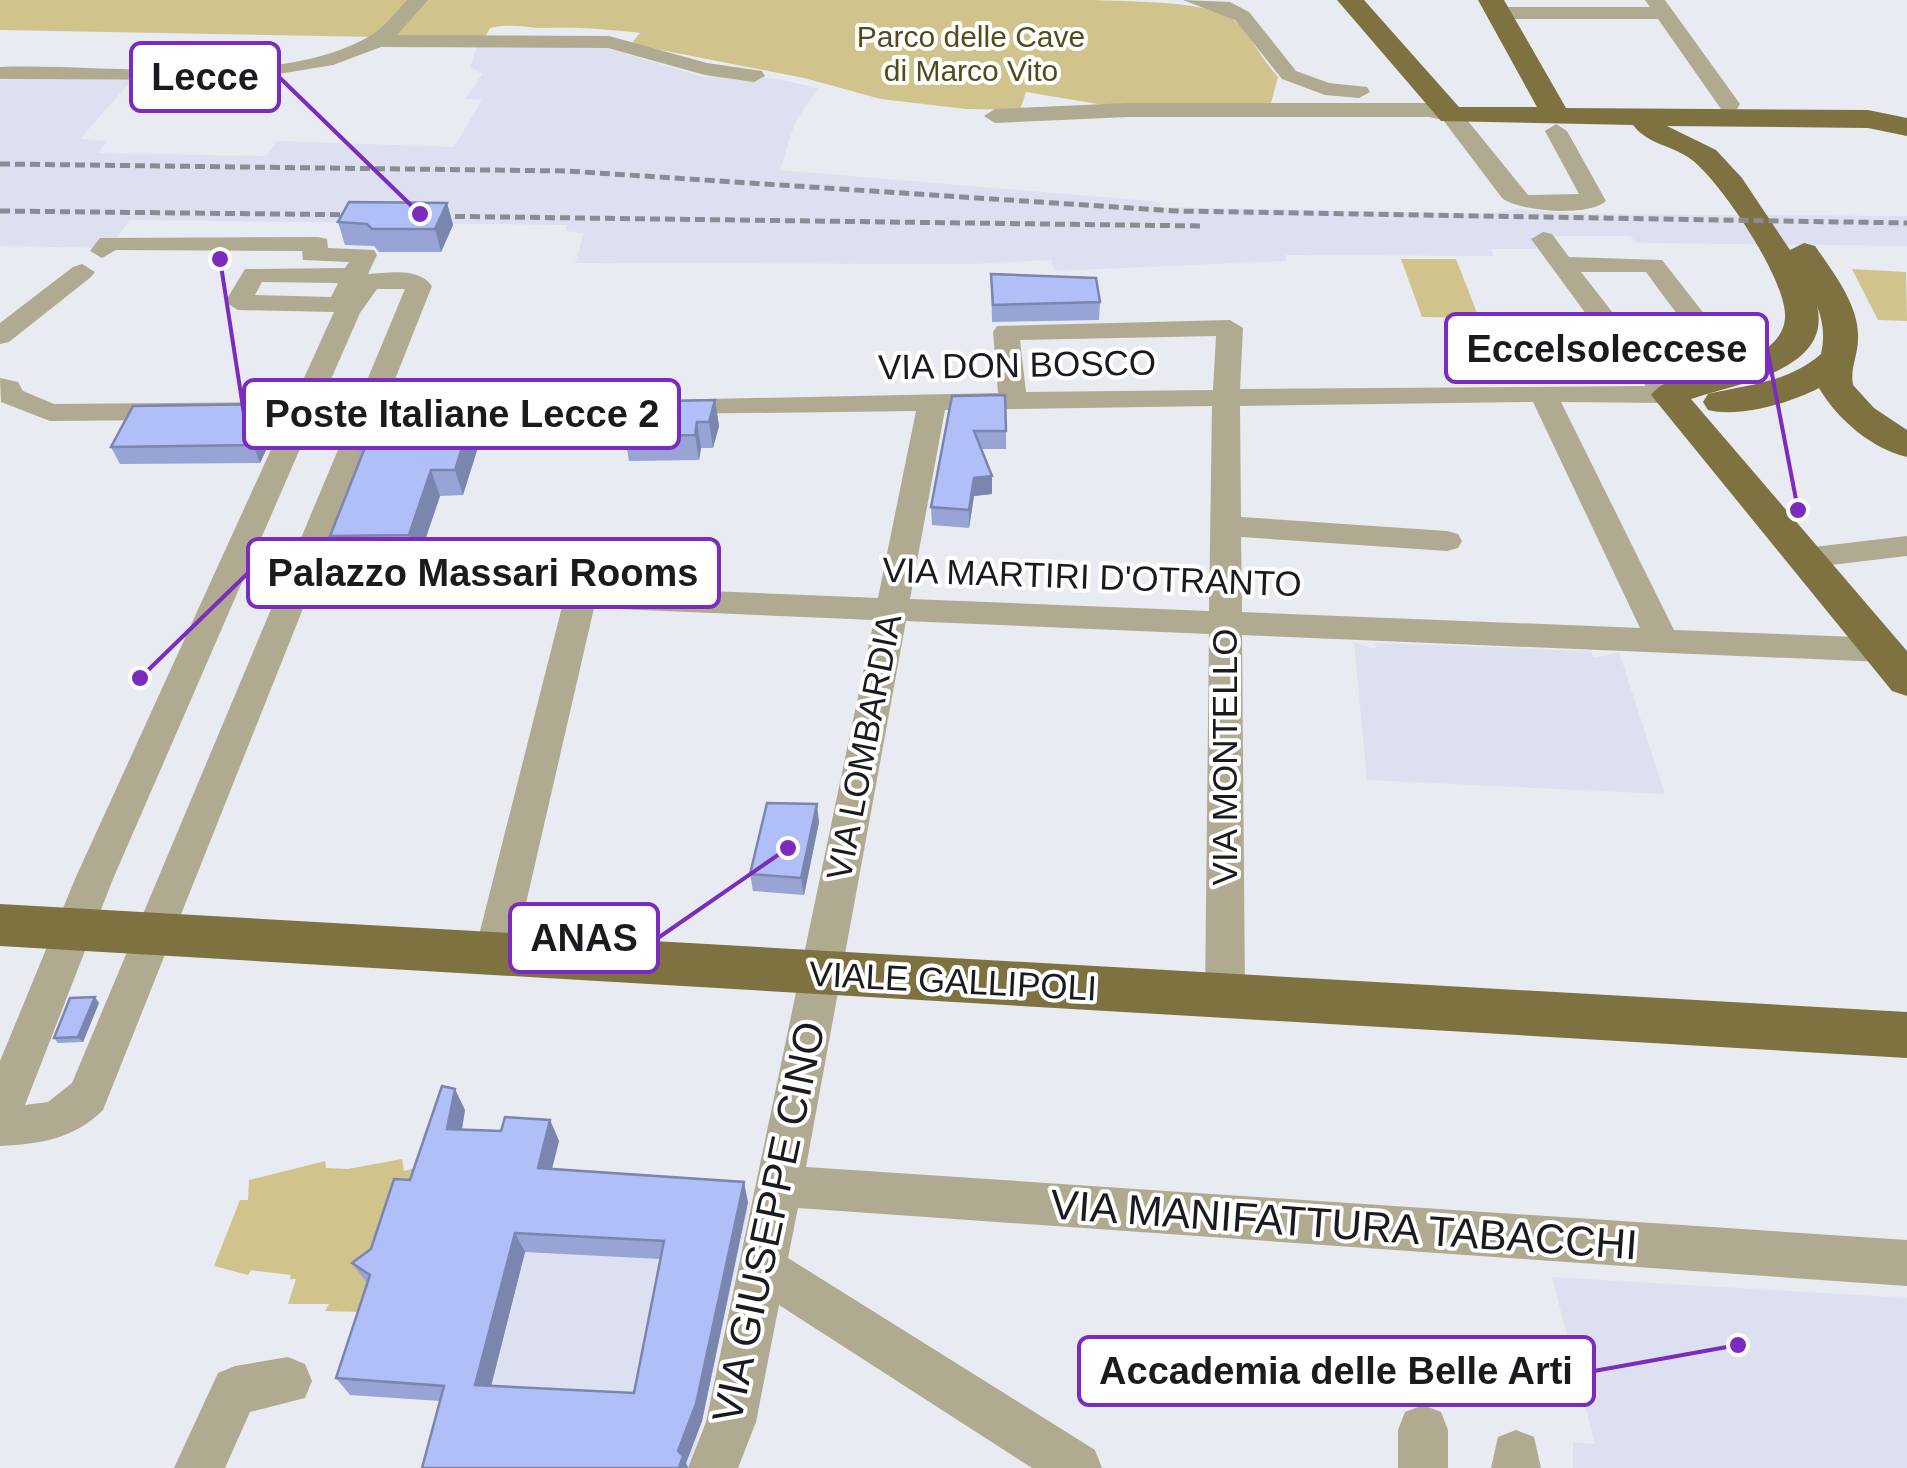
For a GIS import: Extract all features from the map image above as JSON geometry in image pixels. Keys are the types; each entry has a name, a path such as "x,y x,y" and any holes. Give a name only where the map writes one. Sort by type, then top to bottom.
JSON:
{"main road":[{"path":"1350,0 1452,115 1554,117 1648,111 1746,129 1782,128 1829,119 1868,119 1907,126"},
{"path":"1494,6 1554,117"},
{"path":"1648,111 1654,131 1701,152 1724,172 1788,276 1802,311 1800,332 1782,353 1759,367 1670,395"},
{"path":"1746,129 1907,111"},
{"path":"1907,111 1902,118 1907,126"},
{"path":"1746,129 1752,172 1820,279 1838,316 1842,336 1833,374 1838,390 1862,417 1907,446"},
{"path":"1670,395 1713,402 1773,394 1818,377 1839,356"},
{"path":"1670,395 1896,665"},
{"name":"VIALE GALLIPOLI","path":"0,925 1907,1035"}],"street":[{"path":"378,41 418,0"},
{"path":"1192,0 1223,6 1242,16 1289,75 1325,89 1430,88"},
{"path":"1494,6 1659,6 1746,129"},
{"path":"0,74 275,73 322,62 378,41 609,42 705,69 754,76"},
{"path":"995,116 1430,110 1452,115 1510,193 1522,200 1594,201 1554,117"},
{"path":"1543,238 1624,346 1670,395"},
{"path":"0,1126 51,1123 72,1114 88,1096 419,286 415,281 352,294 264,264 109,243 102,252"},
{"path":"264,264 318,244 304,277"},
{"path":"1562,264 1653,266 1711,340 1759,367"},
{"path":"0,336 82,272"},
{"path":"0,1113 73,929 352,294"},
{"name":"VIA MONTELLO","path":"1013,402 1006,332 1230,328 1225,526 1225,995"},
{"path":"1543,393 1663,642"},
{"name":"VIA DON BOSCO","path":"643,407 1543,393 1670,395"},
{"path":"4,396 50,413 414,410"},
{"name":"VIA LOMBARDIA","path":"820,974 932,403"},
{"path":"1225,526 1447,541"},
{"path":"1806,558 1907,546"},
{"name":"VIA MARTIRI D'OTRANTO","path":"297,584 1225,620 1663,642 1896,665"},
{"path":"495,951 581,596"},
{"name":"VIA GIUSEPPE CINO","path":"713,1468 731,1422 820,974"},
{"name":"VIA MANIFATTURA TABACCHI","path":"780,1186 1907,1263"},
{"path":"761,1267 1077,1468"},
{"path":"199,1468 234,1390 288,1381"}],"shaded area":[{"path":"596,45 707,78 713,74 777,79 818,88 795,122 780,170 1149,201 1159,202 1160,207 1486,214 1516,209 1587,214 1907,216 1907,246 1637,243 1630,236 1531,236 1537,249 1491,249 1494,256 1286,255 1286,261 1055,271 1051,260 974,264 575,263 584,233 566,231 567,225 130,220 108,248 0,246 0,80 133,79 80,139 107,141 98,153 266,156 277,141 454,147 482,100 466,99 482,74 470,67 477,46"},
{"path":"1354,642 1370,648 1376,648 1375,643 1591,651 1594,658 1619,652 1665,794 1367,780"},
{"path":"719,1199 750,1202 691,1468 439,1468 510,1227"},
{"path":"1552,1277 1907,1298 1907,1468 1573,1468 1573,1442 1595,1444"}],"green space":[{"name":"Parco delle Cave di Marco Vito","path":"0,0 1146,2 1188,5 1222,13 1246,33 1278,77 1270,107 1110,106 1026,92 1020,110 966,109 881,99 804,78 631,44 640,33 504,26 490,28 484,39 0,30"},
{"path":"1401,259 1456,259 1479,318 1422,317"},
{"path":"1852,269 1906,272 1907,321 1878,320"},
{"path":"402,1159 404,1171 419,1167 362,1312 325,1311 329,1304 288,1304 296,1279 290,1279 291,1275 251,1270 248,1275 214,1266 240,1200 248,1200 249,1180 325,1161 326,1168 348,1169"}],"building":[{"path":"349,202 447,203 435,229 372,229 367,224 338,222"},
{"path":"991,274 1096,278 1100,302 993,305"},
{"path":"627,394 626,402 715,400 709,422 697,422 695,435 624,436 626,423 516,425 518,418 471,419 455,470 431,470 409,535 330,536 366,445 356,445 377,395"},
{"path":"1005,395 1006,431 974,431 992,476 974,478 969,510 931,507 952,396"},
{"path":"272,404 253,445 111,447 133,406"},
{"path":"767,803 817,804 801,878 750,874"},
{"path":"95,997 78,1037 54,1038 70,998"},
{"path":"442,1086 455,1089 447,1129 501,1131 505,1117 550,1120 538,1168 744,1182 696,1404 678,1451 683,1456 679,1468 422,1468 444,1386 336,1378 370,1275 352,1263 371,1249 394,1179 410,1180","holes":["515,1233 664,1241 634,1393 475,1385"]}],"railway":[{"path":"0,164 567,171 1176,211 1907,223"},
{"path":"0,211 370,215"},
{"path":"425,216 1200,226"}],"place":[{"name":"Lecce","path":"420,214"},
{"name":"Poste Italiane Lecce 2","path":"220,259"},
{"name":"Eccelsoleccese","path":"1798,510"},
{"name":"Palazzo Massari Rooms","path":"140,678"},
{"name":"ANAS","path":"788,848"},
{"name":"Accademia delle Belle Arti","path":"1738,1345"}]}
